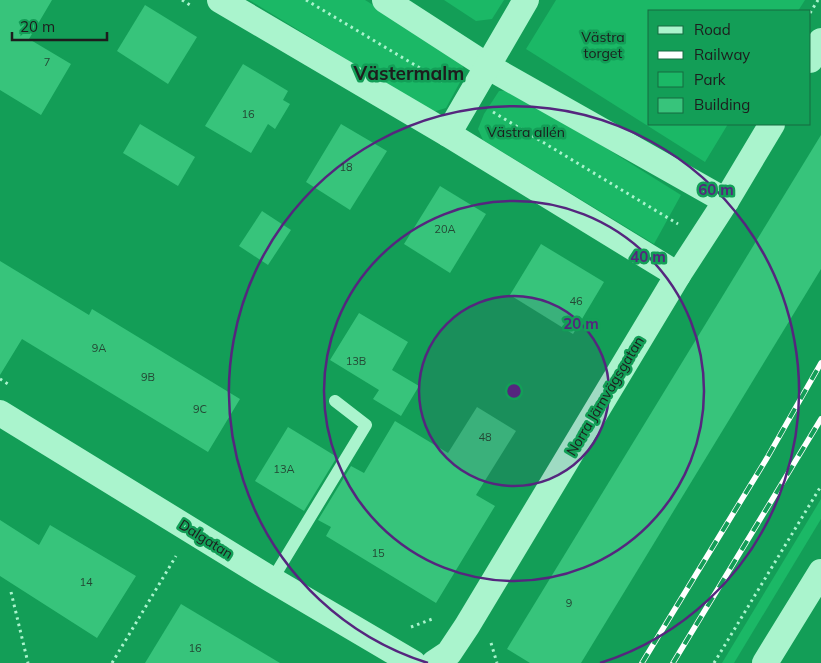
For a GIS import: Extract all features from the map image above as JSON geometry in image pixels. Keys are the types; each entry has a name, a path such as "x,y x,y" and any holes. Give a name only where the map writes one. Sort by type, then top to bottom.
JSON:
{"street":[{"path":"220,0 448,134 678,275"},
{"path":"385,0 487,66 726,201"},
{"path":"448,134 526,0"},
{"path":"811,58 821,41"},
{"name":"Norra Järnvägsgatan","path":"434,663 449,653 467,626 678,275 726,201 771,125"},
{"name":"Dalgatan","path":"0,413 272,580 413,663"},
{"path":"764,663 821,572"}],"lane":[{"path":"272,580 366,425 335,401"}],"path":[{"path":"811,12 818,0"},
{"path":"0,379 14,388"},
{"path":"714,663 821,486"},
{"path":"112,663 179,551"},
{"path":"11,592 28,663"},
{"path":"403,626 412,627 431,620 442,613 489,639 497,663"}],"green space":[{"path":"249,0 365,0 460,59 465,73 446,108 433,112"},
{"path":"444,0 504,0 492,19 476,21"},
{"name":"Västra torget","path":"556,0 805,0 799,10 648,10 648,125 727,125 705,162 526,49"},
{"name":"Västra allén","path":"513,90 681,195 654,244 483,140 478,129 484,114 499,91"},
{"path":"821,499 821,519 734,663 722,663"}],"building":[{"path":"0,0 52,0 29,39 71,64 41,115 0,90"},
{"path":"145,5 197,37 168,84 117,51"},
{"path":"243,64 288,91 283,100 290,104 275,129 268,124 251,153 205,126"},
{"path":"140,124 195,157 178,186 123,153"},
{"path":"341,124 387,151 350,210 306,182"},
{"path":"821,135 821,269 581,663 530,663 507,649"},
{"path":"440,186 486,214 450,273 404,244"},
{"path":"262,211 291,230 268,265 239,246"},
{"path":"541,244 604,282 573,334 510,295"},
{"path":"0,261 89,315 92,309 240,399 208,452 22,339 0,375"},
{"path":"359,313 408,342 392,370 419,386 401,416 373,399 379,390 330,360"},
{"path":"477,407 516,431 476,495 495,506 436,603 326,536 331,527 318,520 351,466 364,473 395,421 448,453"},
{"path":"288,427 337,457 304,511 255,481"},
{"path":"0,520 39,545 50,525 136,576 97,638 0,576"},
{"path":"181,604 280,663 145,663"}],"railway":[{"path":"642,663 767,458 821,363"},
{"path":"673,663 821,419"}],"district":[{"name":"Västermalm","path":"409,73"}]}
